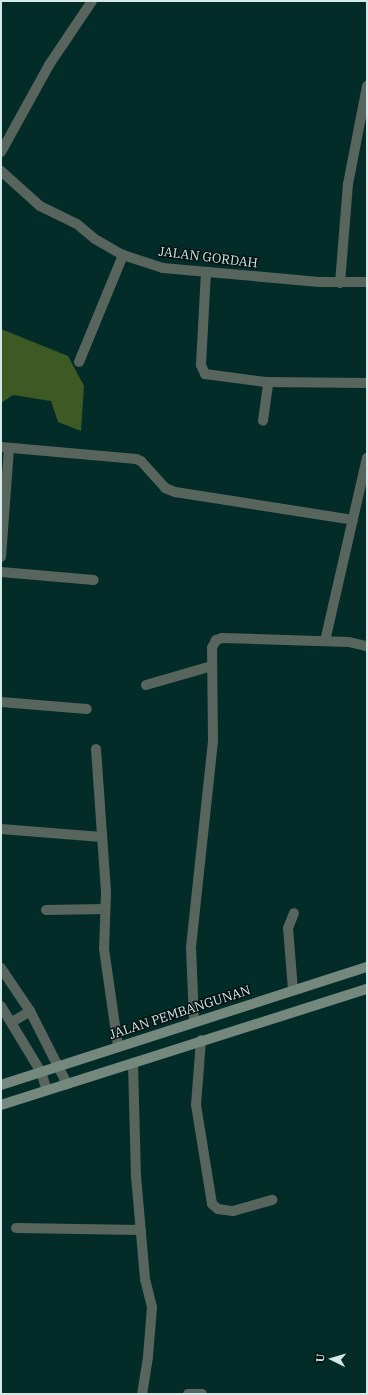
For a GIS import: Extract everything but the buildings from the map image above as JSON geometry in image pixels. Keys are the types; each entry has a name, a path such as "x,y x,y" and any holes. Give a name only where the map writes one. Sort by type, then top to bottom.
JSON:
{"main road":[{"name":"JALAN PEMBANGUNAN","path":"1,1085 194,1021 367,967"},
{"path":"1,1105 201,1040 367,989"}],"street":[{"path":"1,152 49,65 92,1"},
{"path":"340,283 348,184 367,86"},
{"name":"JALAN GORDAH","path":"1,171 40,206 77,224 95,239 123,255 163,268 340,283 367,282"},
{"path":"79,362 123,255"},
{"path":"206,272 201,365 205,374 265,382 367,383"},
{"path":"263,421 268,385 265,382"},
{"path":"1,557 5,448 141,461 165,488 175,492 353,520"},
{"path":"325,641 367,458"},
{"path":"1,572 94,580"},
{"path":"194,1021 191,947 212,741 212,648 216,640 222,638 349,642 367,646"},
{"path":"146,685 212,666"},
{"path":"1,702 87,709"},
{"path":"96,749 106,893 104,909 104,949 118,1046"},
{"path":"1,829 102,837"},
{"path":"46,910 104,909"},
{"path":"293,990 288,934 294,913"},
{"path":"1,968 30,1011 60,1066 68,1084"},
{"path":"1,1006 41,1072 47,1090"},
{"path":"12,1022 30,1011"},
{"path":"201,1040 196,1105 212,1204 218,1209 233,1210 272,1200"},
{"path":"133,1063 136,1176 140,1230 145,1279 152,1307 148,1357 142,1394"},
{"path":"16,1228 140,1230"},
{"path":"188,1394 202,1394"}],"green space":[{"path":"1,329 68,356 84,386 81,431 58,422 51,401 13,395 1,403"}]}
